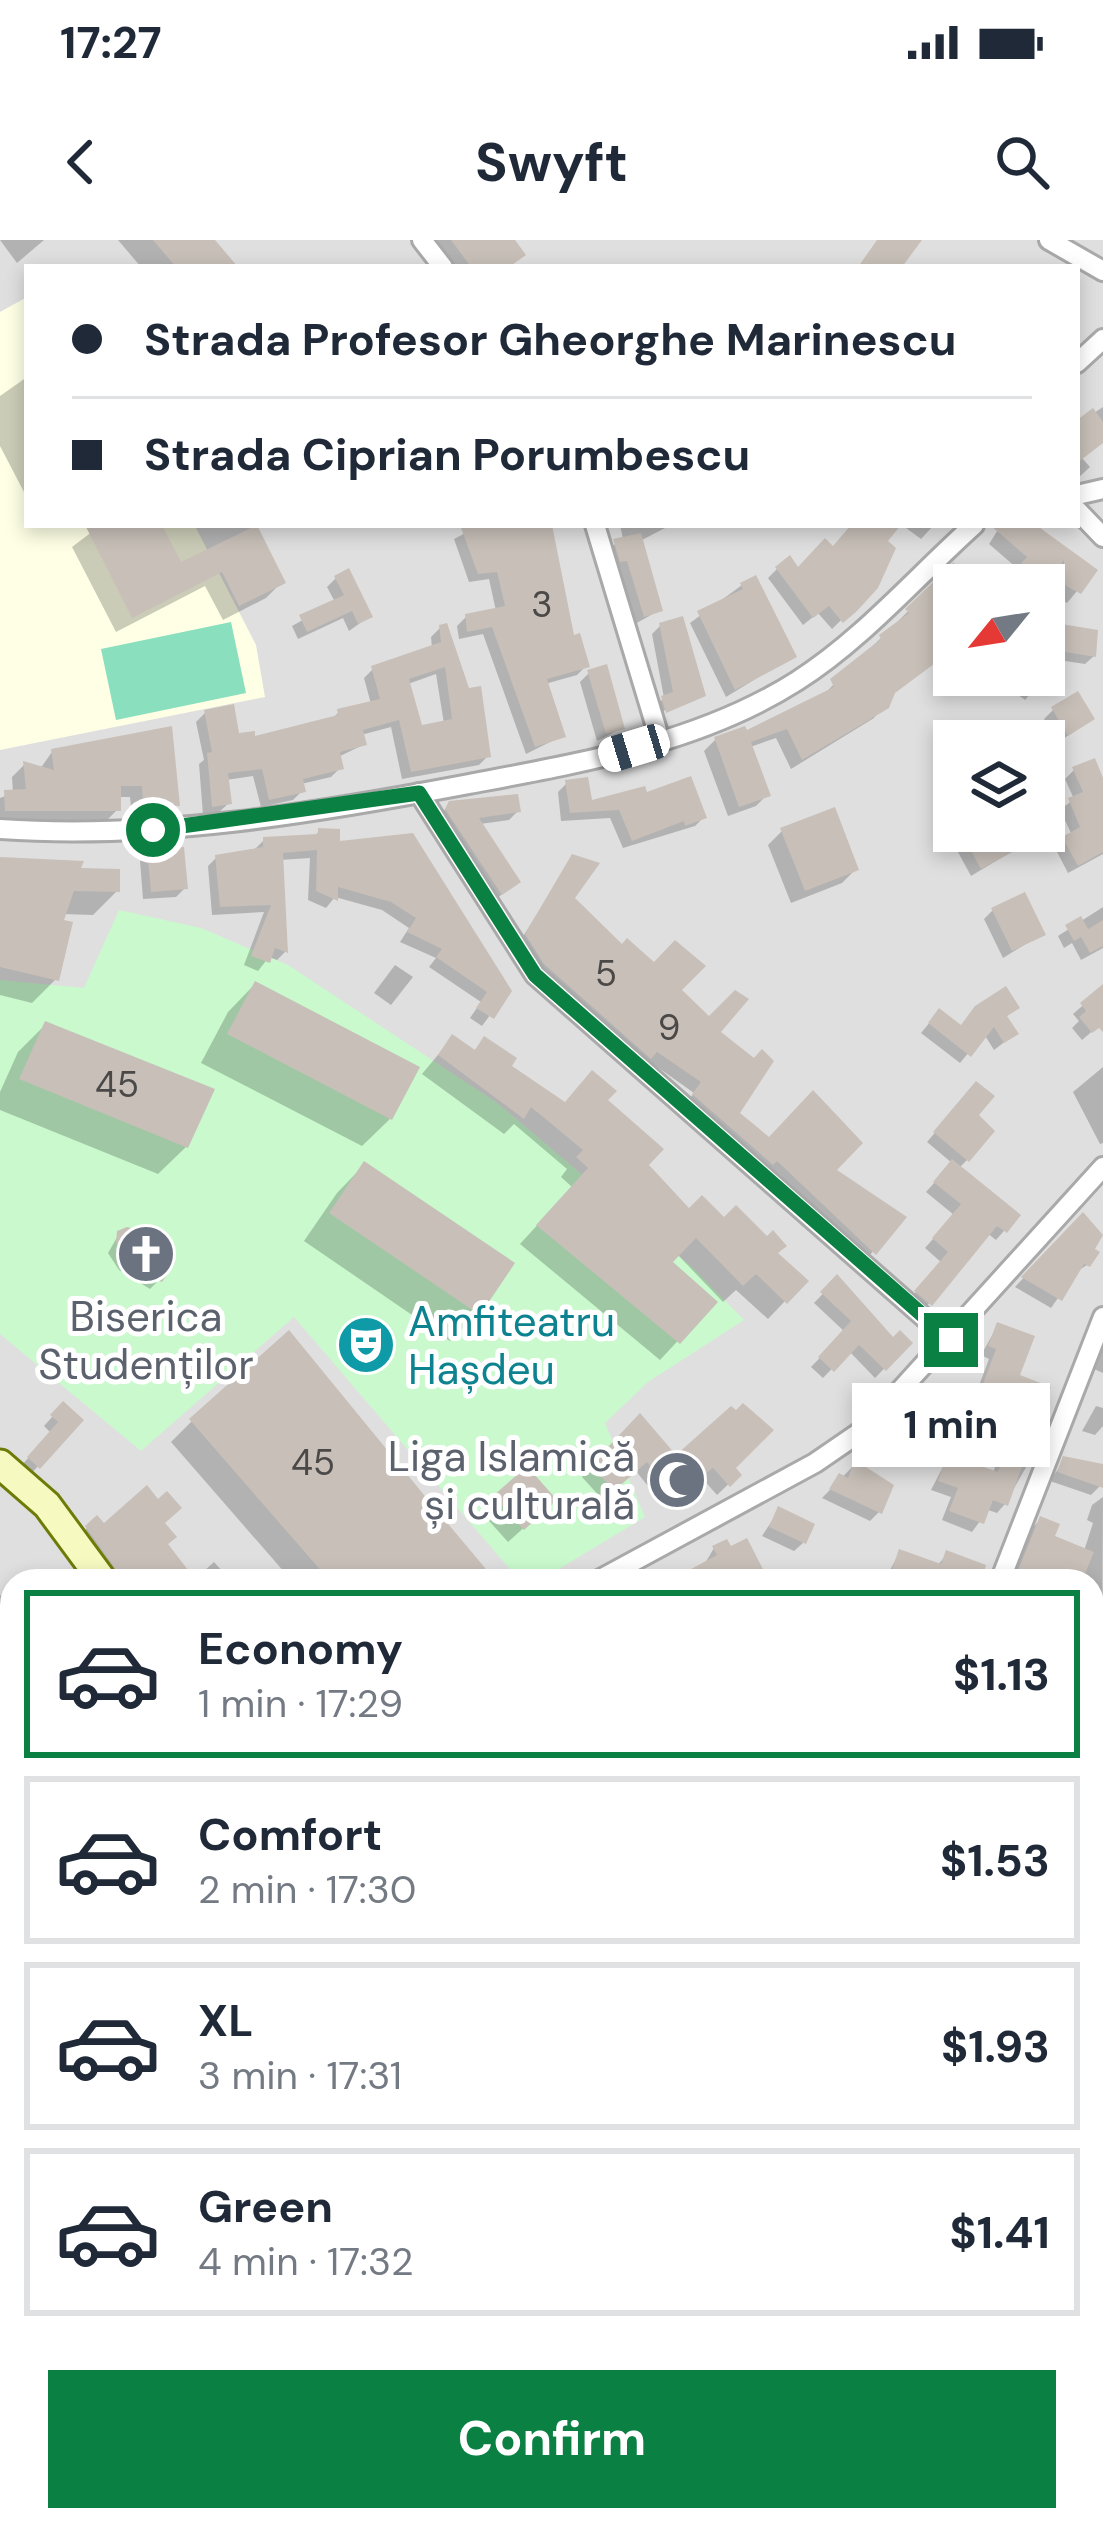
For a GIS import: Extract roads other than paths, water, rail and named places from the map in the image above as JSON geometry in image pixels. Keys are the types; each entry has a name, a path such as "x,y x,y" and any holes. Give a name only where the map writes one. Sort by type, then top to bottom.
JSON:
{"street":[{"path":"422,240 441,264"},
{"path":"1049,240 1103,271"},
{"path":"1080,360 1103,339"},
{"path":"1080,512 1103,537"},
{"path":"596,528 660,740"},
{"path":"0,829 153,830 419,793 660,740 794,682 971,528"},
{"path":"419,793 535,975 951,1340"},
{"path":"620,1569 846,1443 951,1340 1037,1235 1103,1167"},
{"path":"1005,1569 1103,1317"},
{"path":"0,1464 46,1505 94,1569"}],"place":[{"name":"Biserica Studenților","path":"146,1254"},
{"name":"Amfiteatru Hașdeu","path":"366,1345"},
{"name":"Liga Islamică și culturală","path":"677,1480"}]}
